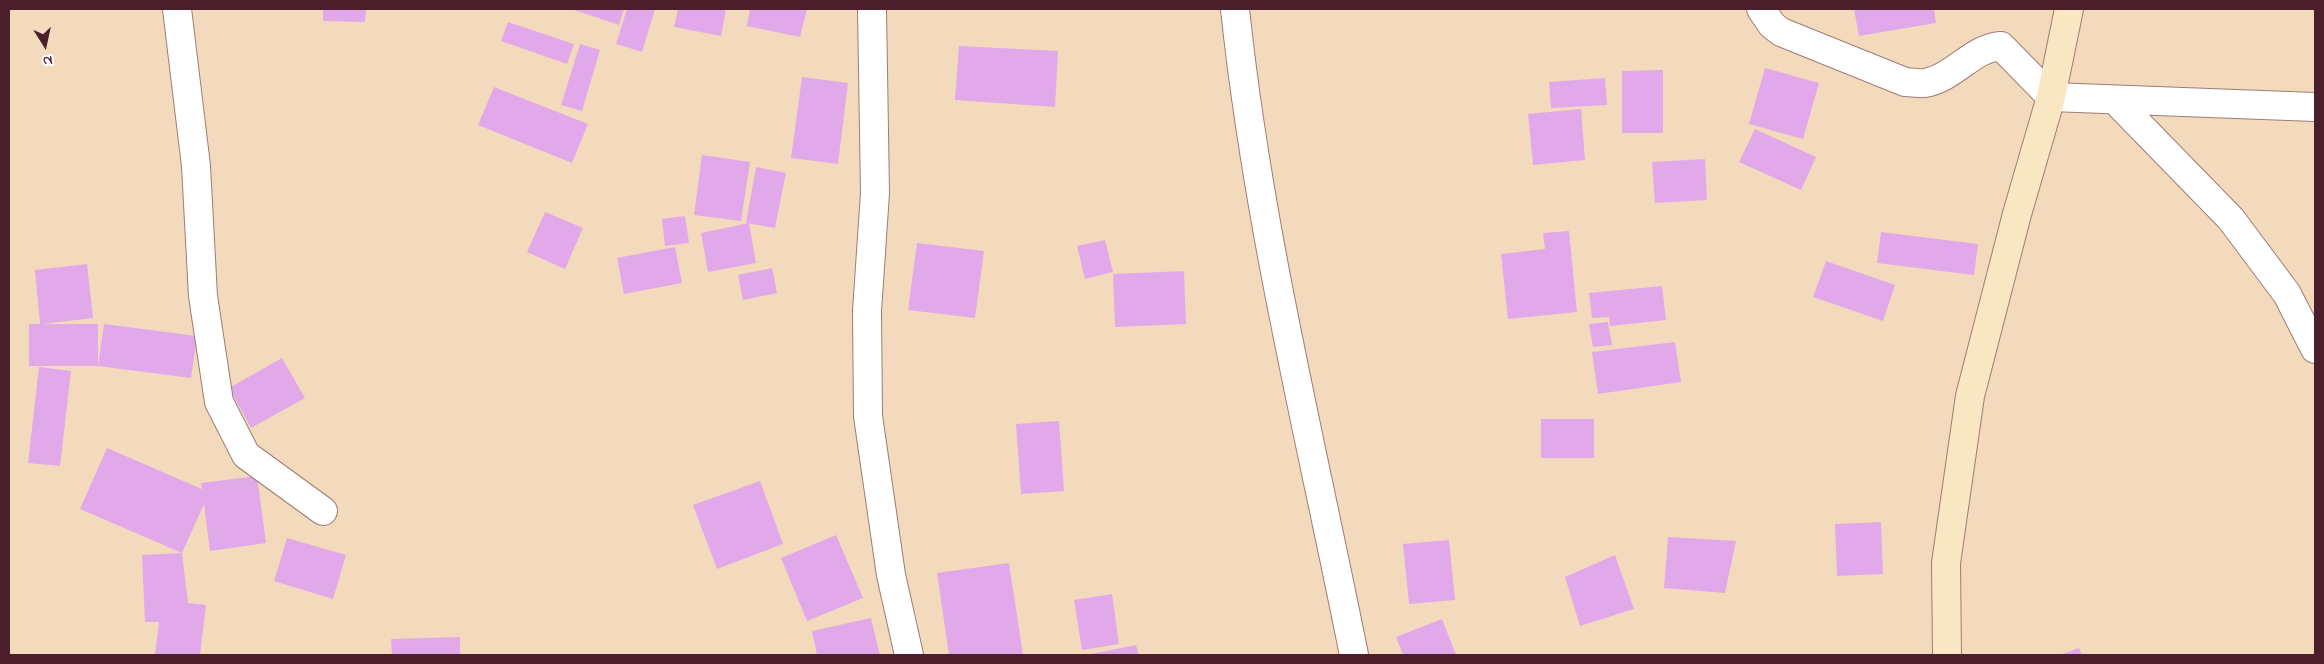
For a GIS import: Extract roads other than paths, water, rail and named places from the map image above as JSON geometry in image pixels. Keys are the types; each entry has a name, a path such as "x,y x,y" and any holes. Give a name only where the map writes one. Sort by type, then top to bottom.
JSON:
{"main road":[{"path":"1947,655 1946,563 1970,396 2017,214 2051,97 2069,9"}],"street":[{"path":"177,9 196,166 203,296 219,402 246,455 323,511"},
{"path":"872,9 875,193 867,311 868,416 891,575 909,655"},
{"path":"1235,9 1245,97 1270,250 1354,655"},
{"path":"1761,9 1772,24 1781,32 1906,82 1923,84 1940,79 1990,46 2001,46 2051,97 2315,107"},
{"path":"2115,100 2231,219 2287,294 2315,349"}]}
